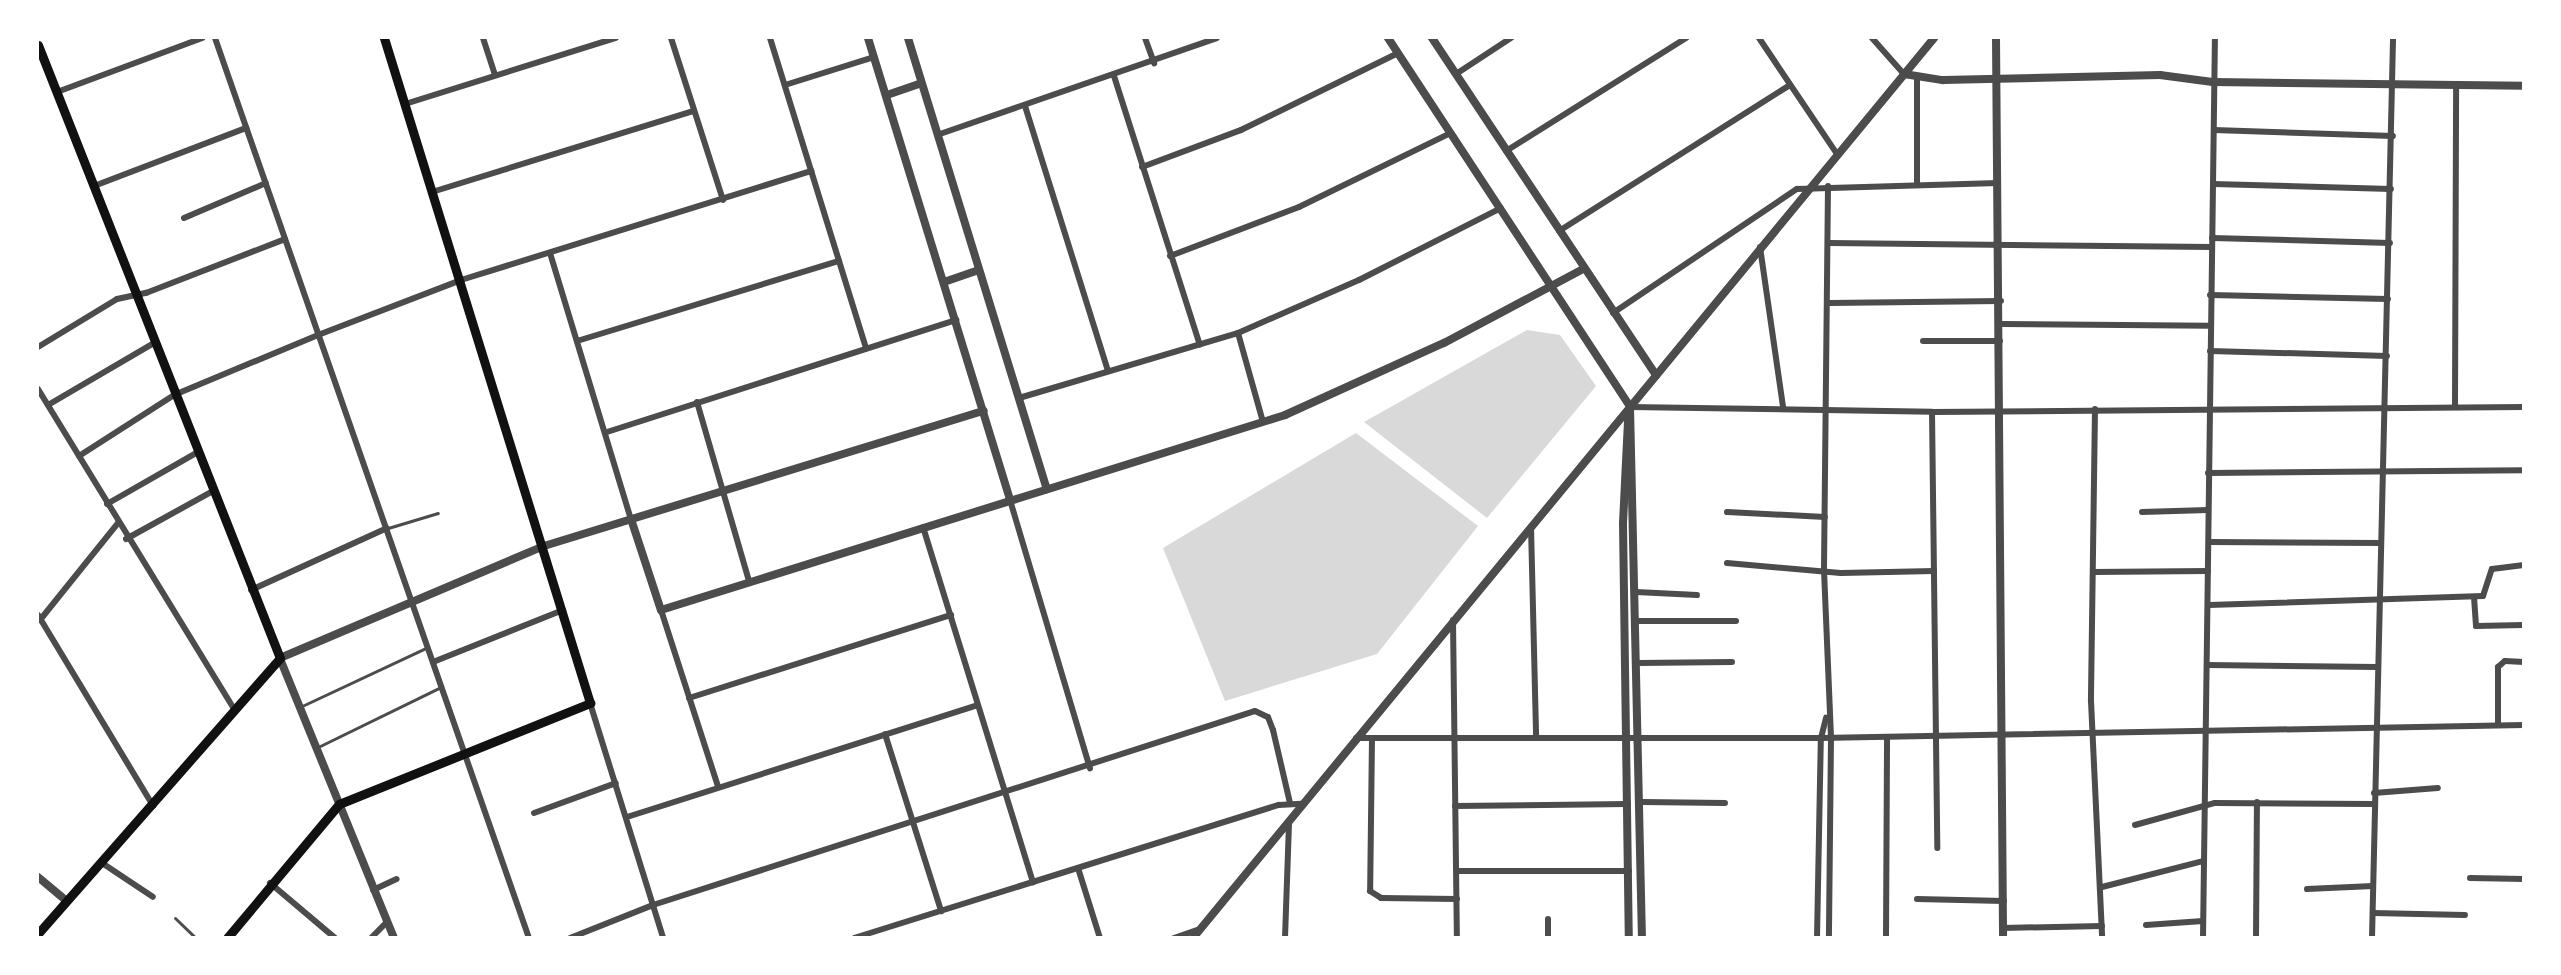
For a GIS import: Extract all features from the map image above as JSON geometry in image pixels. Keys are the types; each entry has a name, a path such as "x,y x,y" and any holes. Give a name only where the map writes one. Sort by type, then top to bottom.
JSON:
{"main road":[{"path":"226,938 270,882 339,804 590,703 544,546 384,38"},
{"path":"38,45 211,492 280,658 153,806 38,933"}],"street":[{"path":"57,92 202,38"},
{"path":"215,38 413,600 529,938"},
{"path":"483,38 495,74"},
{"path":"405,104 616,38"},
{"path":"671,38 723,200"},
{"path":"770,38 866,349"},
{"path":"868,38 984,411 1090,768"},
{"path":"918,38 908,39 1047,489"},
{"path":"1145,38 1154,63"},
{"path":"937,135 1154,63 1218,38"},
{"path":"1388,38 1554,286 1630,407 1641,738 1642,938"},
{"path":"1432,38 1583,269 1656,375"},
{"path":"1456,74 1511,38"},
{"path":"1506,151 1686,38"},
{"path":"1759,38 1837,154"},
{"path":"1872,38 1904,74 1917,77 2160,75 2213,82 2456,87 2523,86"},
{"path":"1193,938 1355,738 1934,38"},
{"path":"1996,38 2001,301 2003,938"},
{"path":"2203,938 2215,38"},
{"path":"2372,938 2373,728 2380,603 2393,136 2393,38"},
{"path":"1142,167 1241,130 1398,53"},
{"path":"785,85 874,57"},
{"path":"1114,76 1200,345"},
{"path":"1917,77 1917,184"},
{"path":"887,95 921,83"},
{"path":"1559,231 1790,84"},
{"path":"2455,407 2456,87"},
{"path":"1025,106 1108,371"},
{"path":"432,192 694,111"},
{"path":"94,186 246,128"},
{"path":"2214,130 2393,136"},
{"path":"1170,256 1288,212 1451,133"},
{"path":"79,456 174,395 318,335 461,280 812,171"},
{"path":"184,218 266,183"},
{"path":"1613,313 1771,204 1809,187 1998,183"},
{"path":"2213,184 2391,189"},
{"path":"1828,186 1830,303 1824,570 1827,715 1831,738 1828,938"},
{"path":"1019,398 1238,333 1359,280 1501,208"},
{"path":"38,348 117,299 135,295 285,238"},
{"path":"2212,238 2390,243"},
{"path":"1829,243 2212,247"},
{"path":"1760,247 1783,406"},
{"path":"550,253 607,432 631,519 718,786"},
{"path":"577,341 839,261"},
{"path":"661,610 923,526 1263,422 1364,381 1554,286 1583,269"},
{"path":"944,282 978,270"},
{"path":"2210,295 2388,299"},
{"path":"1830,303 2001,301"},
{"path":"607,432 956,320"},
{"path":"2001,324 2210,326"},
{"path":"1238,333 1263,422"},
{"path":"1923,341 2001,341"},
{"path":"48,405 154,343"},
{"path":"2210,351 2387,356"},
{"path":"38,389 126,539 235,710"},
{"path":"697,402 749,581"},
{"path":"1630,407 1783,406 1932,412 2523,407"},
{"path":"1629,938 1623,522 1630,407"},
{"path":"2095,409 2092,732 2102,887 2102,938"},
{"path":"394,938 280,658 544,546 984,411"},
{"path":"1932,412 1937,848"},
{"path":"107,504 196,453"},
{"path":"2208,474 2383,475 2523,470"},
{"path":"126,539 211,492"},
{"path":"2142,512 2208,510"},
{"path":"1727,512 1825,517"},
{"path":"118,524 39,617 153,806"},
{"path":"923,526 1033,882"},
{"path":"1531,527 1536,737"},
{"path":"251,590 387,528"},
{"path":"2209,542 2381,543"},
{"path":"1727,563 1824,570 1934,571"},
{"path":"2209,605 2380,603 2474,597 2485,595 2492,569 2523,565"},
{"path":"2093,572 2208,571"},
{"path":"1636,592 1697,595"},
{"path":"2474,597 2476,626 2523,625"},
{"path":"433,662 563,610"},
{"path":"689,698 951,615"},
{"path":"1454,620 1457,938"},
{"path":"1638,621 1736,621"},
{"path":"2499,725 2498,667 2505,661 2523,662"},
{"path":"1639,663 1732,662"},
{"path":"2207,665 2377,667"},
{"path":"590,703 663,938"},
{"path":"627,817 718,786 978,705"},
{"path":"570,938 652,905 1090,768 1255,711 1265,714 1290,804"},
{"path":"1817,938 1821,738 1827,715"},
{"path":"1355,738 1831,738 2523,725"},
{"path":"885,734 941,910"},
{"path":"1886,938 1887,737"},
{"path":"1372,738 1374,896 1457,899"},
{"path":"534,813 616,783"},
{"path":"2374,793 2438,788"},
{"path":"1641,802 1725,803"},
{"path":"2135,825 2205,805 2257,802 2374,804"},
{"path":"2256,938 2257,802"},
{"path":"856,937 1290,804 1301,804"},
{"path":"1455,806 1628,804"},
{"path":"1284,938 1289,821"},
{"path":"2102,887 2203,861"},
{"path":"102,863 153,897"},
{"path":"1078,868 1100,938"},
{"path":"1457,871 1629,871"},
{"path":"38,877 67,901"},
{"path":"2470,878 2523,879"},
{"path":"373,890 397,879"},
{"path":"270,882 335,938"},
{"path":"2307,888 2373,886"},
{"path":"1917,899 2004,901"},
{"path":"2373,913 2465,915"},
{"path":"1548,919 1548,938"},
{"path":"2146,925 2203,921"},
{"path":"370,938 387,922"},
{"path":"2003,928 2102,926"},
{"path":"1174,938 1200,929"}],"lane":[{"path":"387,528 438,513"},
{"path":"299,707 428,647"},
{"path":"316,748 441,687"},
{"path":"175,918 196,938"}],"shaded area":[{"path":"1527,330 1560,335 1596,386 1487,518 1364,422"},
{"path":"1356,433 1478,526 1377,654 1225,701 1163,548"}]}
